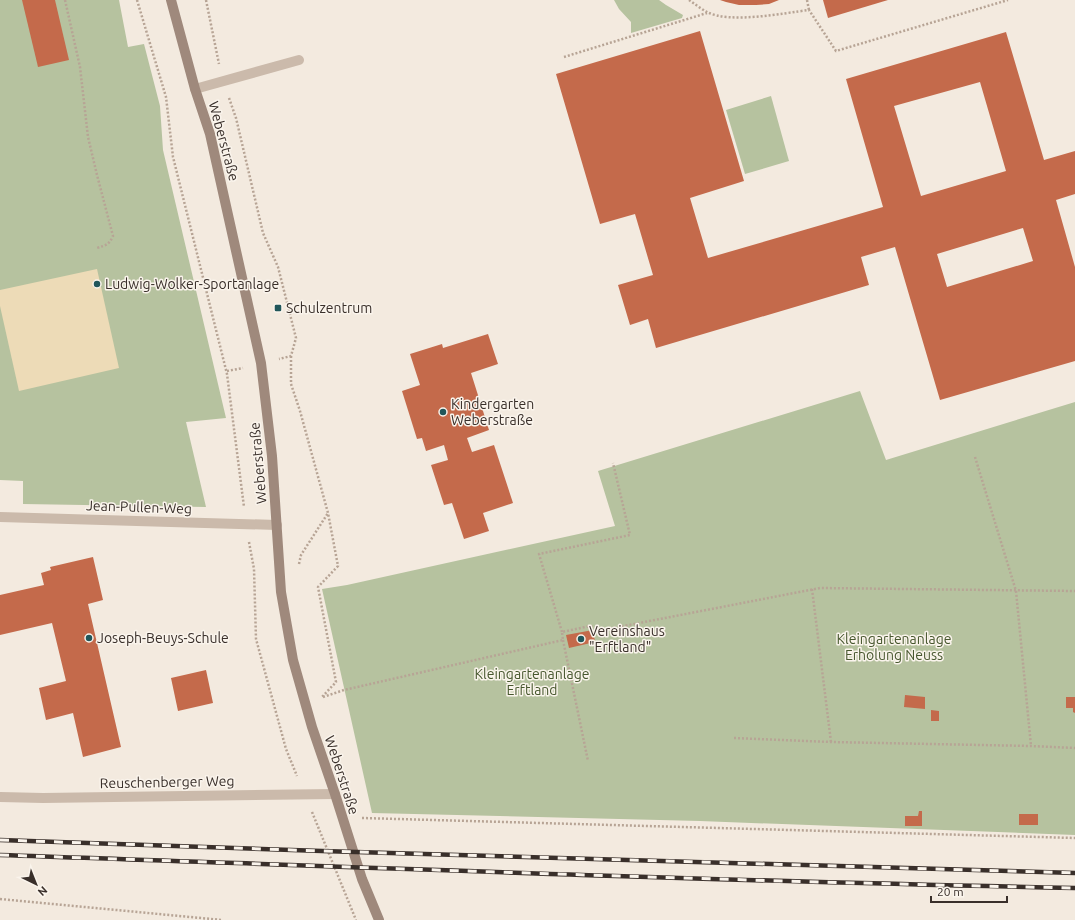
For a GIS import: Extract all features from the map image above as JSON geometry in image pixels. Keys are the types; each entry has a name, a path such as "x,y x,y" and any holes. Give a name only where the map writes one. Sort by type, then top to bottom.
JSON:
{"main road":[{"name":"Weberstraße","path":"170,0 194,89 210,134 261,364 272,456 281,592 293,660 312,727 362,879 379,920"}],"street":[{"path":"194,89 299,60"},
{"name":"Jean-Pullen-Weg","path":"0,517 277,525"},
{"name":"Reuschenberger Weg","path":"0,797 43,798 335,794"}],"path":[{"path":"65,0 80,67 88,137 113,236 111,241 106,245 97,248"},
{"path":"137,0 166,97 172,157 226,371 246,524 254,568 256,639 286,749 356,920"},
{"path":"206,0 223,80 236,118 263,233 278,267 296,338 291,356 291,384 328,513 338,566 318,587 336,682 321,698"},
{"path":"689,0 708,13 724,18 770,15 809,10"},
{"path":"807,0 809,10 836,51 1008,0"},
{"path":"564,57 708,13"},
{"path":"226,371 291,356"},
{"path":"975,457 1016,590 1031,746"},
{"path":"588,761 562,632 539,554 630,535 613,463"},
{"path":"298,568 301,555 328,513"},
{"path":"562,632 590,626 602,630 820,588 1075,591"},
{"path":"812,589 831,742"},
{"path":"321,698 344,690 563,640"},
{"path":"318,693 321,698"},
{"path":"734,738 1075,748"},
{"path":"342,818 1075,838"},
{"path":"0,899 222,920"}],"green space":[{"name":"Ludwig-Wolker-Sportanlage","path":"0,0 119,0 128,47 144,44 160,106 163,150 226,418 186,422 206,507 23,504 23,481 0,480"},
{"path":"614,0 659,0 683,15 682,18 631,33 631,22 619,9"},
{"path":"771,96 789,161 745,174 726,110"},
{"path":"860,391 886,460 1075,402 1075,835 700,821 372,813 322,589 347,585 615,526 598,471"}],"sand":[{"path":"97,269 119,368 19,391 0,306 0,290"}],"building":[{"path":"22,0 55,0 69,60 38,67"},
{"path":"720,0 779,0 769,4 739,5"},
{"path":"823,0 888,0 828,18"},
{"path":"700,31 744,181 690,198 708,258 883,207 846,79 1006,32 1044,160 1075,151 1075,194 1056,200 1075,267 1075,361 940,400 895,247 861,257 869,285 656,348 648,319 630,325 618,285 653,275 635,214 600,224 556,74","holes":["980,82 1006,171 921,196 894,106","1023,228 1033,261 947,287 937,254"]},
{"path":"488,334 498,364 471,373 489,430 467,438 472,452 494,445 513,503 483,513 489,531 464,539 452,503 444,505 431,465 448,460 444,445 426,451 422,438 417,439 402,391 420,385 410,354 442,344 443,348"},
{"path":"93,557 103,600 88,604 121,747 83,757 73,713 46,720 39,688 66,681 52,623 0,635 0,595 44,585 41,573 51,570 50,567"},
{"name":"Vereinshaus \"Erftland\"","path":"593,630 595,642 569,648 566,635"},
{"path":"206,670 213,703 178,711 171,678"},
{"path":"905,695 925,697 925,709 904,707"},
{"path":"1066,697 1075,697 1075,713 1073,712 1073,708 1066,708"},
{"path":"931,710 939,711 939,721 931,721"},
{"path":"919,811 922,811 922,826 905,826 905,816 918,816"},
{"path":"1019,814 1038,814 1038,825 1019,825"}],"railway":[{"path":"0,840 1075,873"},
{"path":"0,855 672,878 1075,888"}],"place":[{"name":"Ludwig-Wolker-Sportanlage","path":"97,284"},
{"name":"Schulzentrum","path":"278,308"},
{"name":"Kindergarten Weberstraße","path":"443,412"},
{"name":"Joseph-Beuys-Schule","path":"89,638"},
{"name":"Vereinshaus \"Erftland\"","path":"581,639"}],"park label":[{"name":"Kleingartenanlage Erholung Neuss","path":"894,648"},
{"name":"Kleingartenanlage Erftland","path":"532,682"}]}
